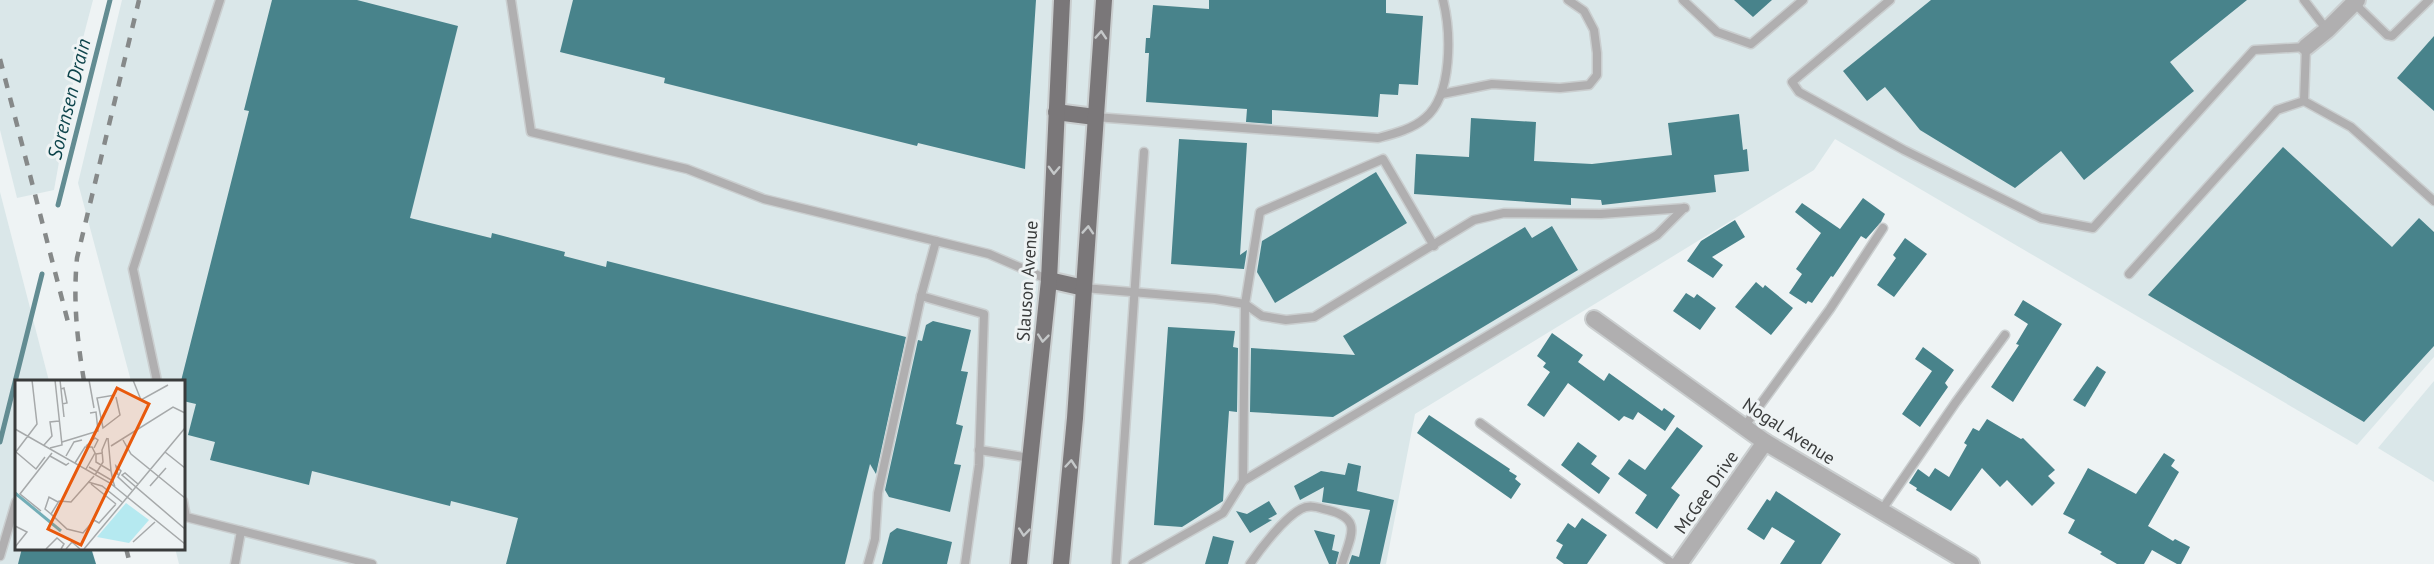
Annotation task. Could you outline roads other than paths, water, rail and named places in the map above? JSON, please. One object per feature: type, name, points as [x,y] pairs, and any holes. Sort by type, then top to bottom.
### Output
[{"type":"main road","name":"Slauson Avenue","points":[[1019,564],[1049,280],[1062,0]]},
{"type":"main road","points":[[1061,564],[1084,288],[1104,0]]},
{"type":"main road","points":[[1056,112],[1095,117]]},
{"type":"main road","points":[[1049,280],[1084,288]]},
{"type":"street","points":[[2306,47],[2355,2]]},
{"type":"street","name":"Nogal Avenue","points":[[1594,319],[1764,442],[1971,564]]},
{"type":"street","name":"McGee Drive","points":[[1679,564],[1764,442]]},
{"type":"lane","points":[[157,380],[133,268],[220,0]]},
{"type":"lane","points":[[511,0],[531,132],[687,169],[764,199],[989,254],[1049,280]]},
{"type":"lane","points":[[1095,117],[1378,138],[1397,133],[1426,118],[1442,94],[1449,62],[1447,16],[1443,0]]},
{"type":"lane","points":[[1442,94],[1492,84],[1560,88],[1589,85],[1597,75],[1598,53],[1594,30],[1584,11],[1568,0]]},
{"type":"lane","points":[[1683,0],[1717,32],[1751,44],[1803,0]]},
{"type":"lane","points":[[1890,0],[1792,82],[1799,92],[1904,150],[2041,218],[2093,228],[2254,50],[2306,47],[2304,101]]},
{"type":"lane","points":[[2304,0],[2327,30]]},
{"type":"lane","points":[[2355,2],[2387,35],[2392,36],[2429,0]]},
{"type":"lane","points":[[2129,274],[2277,111],[2304,101],[2351,127],[2434,201]]},
{"type":"lane","points":[[1116,564],[1144,152]]},
{"type":"lane","points":[[1243,481],[1245,304],[1260,212],[1383,159],[1434,246]]},
{"type":"lane","points":[[1084,288],[1215,299],[1245,304],[1262,316],[1286,320],[1314,317],[1474,220],[1504,213],[1601,214],[1684,208],[1657,235],[1243,481],[1222,513],[1133,564]]},
{"type":"lane","points":[[1744,427],[1835,301],[1882,228]]},
{"type":"lane","points":[[868,564],[875,539],[878,493],[921,296],[936,241]]},
{"type":"lane","points":[[921,296],[984,314],[979,450],[965,564]]},
{"type":"lane","points":[[1881,511],[2005,335]]},
{"type":"lane","points":[[1480,423],[1673,564]]},
{"type":"lane","points":[[979,450],[1031,458]]},
{"type":"lane","points":[[0,556],[15,505]]},
{"type":"lane","points":[[184,506],[186,517],[372,564]]},
{"type":"lane","points":[[1250,564],[1268,539],[1295,512],[1310,506],[1347,516],[1352,522],[1352,531],[1342,564]]},
{"type":"lane","points":[[235,564],[241,531]]},
{"type":"waterway","name":"Sorensen Drain","points":[[58,205],[110,0]]},
{"type":"waterway","name":"Sorensen Drain","points":[[16,380],[42,274]]},
{"type":"waterway","name":"Sorensen Drain","points":[[0,442],[15,382]]},
{"type":"railway","points":[[84,380],[76,320],[77,258],[139,0]]},
{"type":"railway","points":[[0,59],[69,326]]},
{"type":"railway","points":[[126,549],[130,564]]}]
